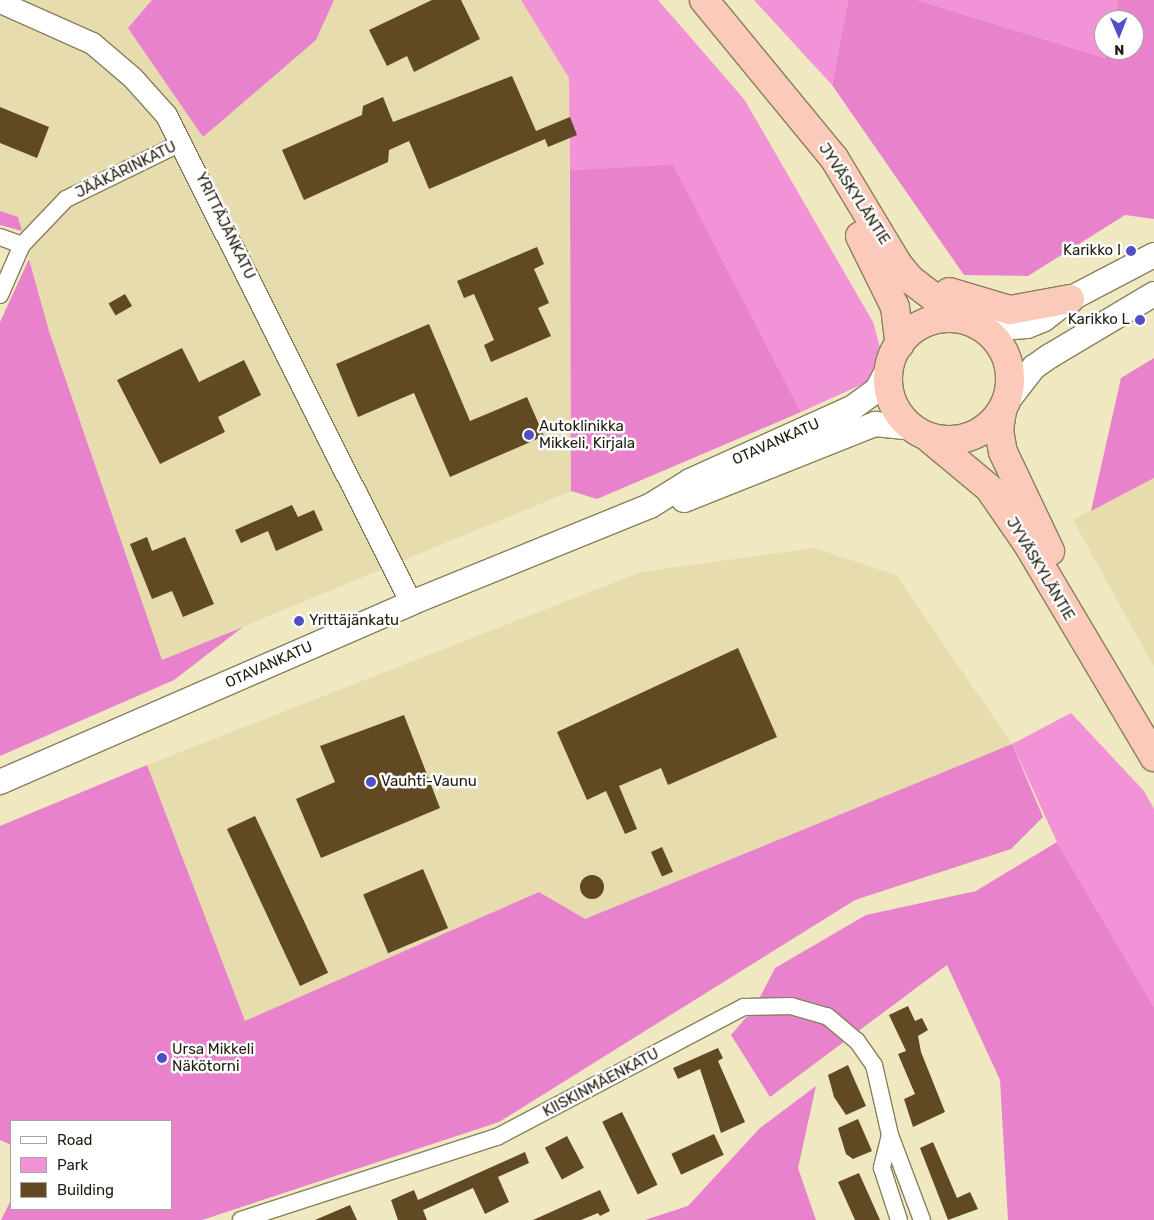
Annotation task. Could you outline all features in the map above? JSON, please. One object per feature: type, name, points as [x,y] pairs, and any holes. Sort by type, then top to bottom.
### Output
[{"type":"highway","name":"JYVÄSKYLÄNTIE","points":[[704,0],[834,158],[911,280],[957,315]]},
{"type":"highway","name":"JYVÄSKYLÄNTIE","points":[[759,65],[877,267],[895,307],[895,355]]},
{"type":"highway","points":[[886,242],[942,289],[965,300],[1031,310],[1070,299]]},
{"type":"highway","points":[[957,315],[987,329],[1007,366],[1006,405],[989,429],[974,437],[952,442],[921,433],[892,401],[895,355],[922,322],[957,315]]},
{"type":"highway","name":"JYVÄSKYLÄNTIE","points":[[1006,405],[1000,441],[1016,482],[1131,717]]},
{"type":"highway","name":"JYVÄSKYLÄNTIE","points":[[921,433],[989,488],[1131,717],[1154,758]]},
{"type":"main road","points":[[987,329],[1027,326],[1057,312],[1070,299],[1154,255]]},
{"type":"main road","points":[[1006,405],[1034,367],[1154,294]]},
{"type":"main road","name":"OTAVANKATU","points":[[0,782],[411,603],[650,506],[690,481],[852,408],[877,390],[895,355]]},
{"type":"main road","name":"OTAVANKATU","points":[[650,506],[684,500],[875,424],[921,433]]},
{"type":"street","name":"YRITTÄJÄNKATU","points":[[0,2],[92,43],[132,77],[183,142],[411,603]]},
{"type":"street","name":"JÄÄKÄRINKATU","points":[[0,295],[22,245],[66,199],[183,142]]},
{"type":"street","points":[[0,237],[22,245]]},
{"type":"street","name":"KIISKINMÄENKATU","points":[[241,1220],[497,1137],[744,1007],[791,1006],[818,1014],[858,1041],[874,1065],[890,1135],[922,1220]]},
{"type":"street","name":"KIISKINMÄENKATU","points":[[890,1135],[882,1168],[899,1220]]},
{"type":"shaded area","points":[[0,0],[152,0],[128,28],[316,40],[334,0],[521,0],[569,78],[571,491],[162,660],[49,331],[18,217],[0,211]]},
{"type":"shaded area","points":[[152,0],[334,0],[316,40],[203,137],[128,28]]},
{"type":"shaded area","points":[[848,0],[917,0],[1094,55],[1094,60],[1144,60],[1144,10],[1116,10],[1118,0],[1154,0],[1154,219],[1125,215],[1028,276],[964,275],[832,85]]},
{"type":"shaded area","points":[[673,165],[801,412],[597,499],[571,491],[570,170]]},
{"type":"shaded area","points":[[0,211],[18,217],[22,231],[0,225]]},
{"type":"shaded area","points":[[29,259],[49,331],[162,660],[243,627],[174,680],[0,756],[0,322]]},
{"type":"shaded area","points":[[1154,358],[1154,478],[1091,511],[1121,378]]},
{"type":"shaded area","points":[[1154,478],[1154,667],[1073,520]]},
{"type":"shaded area","points":[[814,548],[896,575],[1012,744],[584,920],[538,892],[245,1022],[147,765],[641,572]]},
{"type":"shaded area","points":[[1012,744],[1043,817],[1011,849],[855,900],[499,1122],[202,1220],[1,1220],[10,1202],[10,1210],[172,1210],[172,1120],[10,1120],[10,1145],[0,1140],[0,826],[147,765],[245,1021],[539,892],[585,919]]},
{"type":"shaded area","points":[[1057,842],[1154,1007],[1154,1220],[1008,1220],[1000,1080],[947,965],[770,1097],[731,1035],[755,1007],[775,968],[866,915],[976,891]]},
{"type":"shaded area","points":[[816,1086],[798,1168],[816,1220],[645,1220],[688,1206],[760,1128]]},
{"type":"green space","points":[[521,0],[658,0],[744,99],[873,322],[887,373],[801,412],[673,166],[570,170],[569,78]]},
{"type":"green space","points":[[754,0],[848,0],[832,85]]},
{"type":"green space","points":[[917,0],[1118,0],[1116,10],[1094,10],[1094,55]]},
{"type":"green space","points":[[1071,713],[1144,791],[1154,809],[1154,1007],[1057,842],[1012,744]]},
{"type":"building","points":[[432,0],[461,0],[480,39],[414,72],[407,56],[387,66],[369,30]]},
{"type":"building","points":[[512,76],[536,131],[570,117],[577,135],[548,147],[545,139],[429,189],[409,141],[389,150],[388,162],[304,200],[282,150],[362,115],[363,106],[383,97],[393,122]]},
{"type":"building","points":[[0,107],[49,127],[37,158],[0,143]]},
{"type":"building","points":[[537,247],[544,264],[534,269],[549,303],[538,308],[551,336],[491,362],[484,345],[494,340],[474,294],[464,298],[457,281]]},
{"type":"building","points":[[125,294],[132,306],[116,316],[109,304]]},
{"type":"building","points":[[429,324],[470,421],[527,397],[544,436],[450,477],[414,393],[358,417],[336,364]]},
{"type":"building","points":[[182,348],[199,382],[244,360],[261,395],[218,417],[225,432],[160,464],[117,380]]},
{"type":"building","points":[[292,505],[298,517],[314,510],[323,530],[276,551],[268,531],[241,543],[235,530]]},
{"type":"building","points":[[147,537],[152,551],[185,537],[214,604],[183,617],[172,591],[152,599],[130,544]]},
{"type":"building","points":[[738,648],[777,737],[668,785],[661,768],[619,786],[637,829],[625,834],[606,791],[587,800],[557,732]]},
{"type":"building","points":[[404,715],[440,808],[321,858],[296,799],[335,782],[320,746]]},
{"type":"building","points":[[255,816],[328,973],[300,986],[227,829]]},
{"type":"building","points":[[662,847],[673,872],[662,877],[651,852]]},
{"type":"building","points":[[423,869],[448,928],[388,953],[363,894]]},
{"type":"building","points":[[592,875],[600,879],[604,887],[600,895],[592,899],[584,895],[580,887],[584,879]]},
{"type":"building","points":[[908,1006],[915,1021],[922,1018],[928,1030],[918,1036],[921,1052],[945,1112],[913,1127],[904,1099],[915,1094],[898,1054],[906,1051],[889,1015]]},
{"type":"building","points":[[718,1048],[723,1058],[718,1061],[745,1122],[721,1133],[700,1069],[678,1079],[673,1068]]},
{"type":"building","points":[[848,1065],[866,1106],[846,1115],[834,1097],[828,1075]]},
{"type":"building","points":[[622,1112],[658,1185],[638,1194],[602,1122]]},
{"type":"building","points":[[858,1119],[872,1151],[853,1159],[846,1154],[838,1128]]},
{"type":"building","points":[[714,1134],[724,1155],[681,1175],[671,1154]]},
{"type":"building","points":[[567,1136],[584,1168],[562,1180],[545,1148]]},
{"type":"building","points":[[933,1142],[957,1198],[970,1192],[978,1209],[948,1220],[920,1148]]},
{"type":"building","points":[[525,1152],[529,1163],[498,1177],[509,1202],[485,1214],[473,1188],[423,1210],[427,1220],[398,1220],[391,1200],[414,1190],[418,1200]]},
{"type":"building","points":[[859,1173],[880,1220],[855,1220],[838,1182]]},
{"type":"building","points":[[600,1190],[610,1211],[600,1216],[598,1213],[581,1220],[533,1220]]},
{"type":"building","points":[[350,1205],[357,1220],[315,1220]]},
{"type":"place","name":"Karikko I","points":[[1131,251]]},
{"type":"place","name":"Karikko L","points":[[1140,320]]},
{"type":"place","name":"Autoklinikka Mikkeli, Kirjala","points":[[529,435]]},
{"type":"place","name":"Yrittäjänkatu","points":[[299,621]]},
{"type":"place","name":"Vauhti-Vaunu","points":[[371,782]]},
{"type":"place","name":"Ursa Mikkeli Näkötorni","points":[[162,1058]]}]
